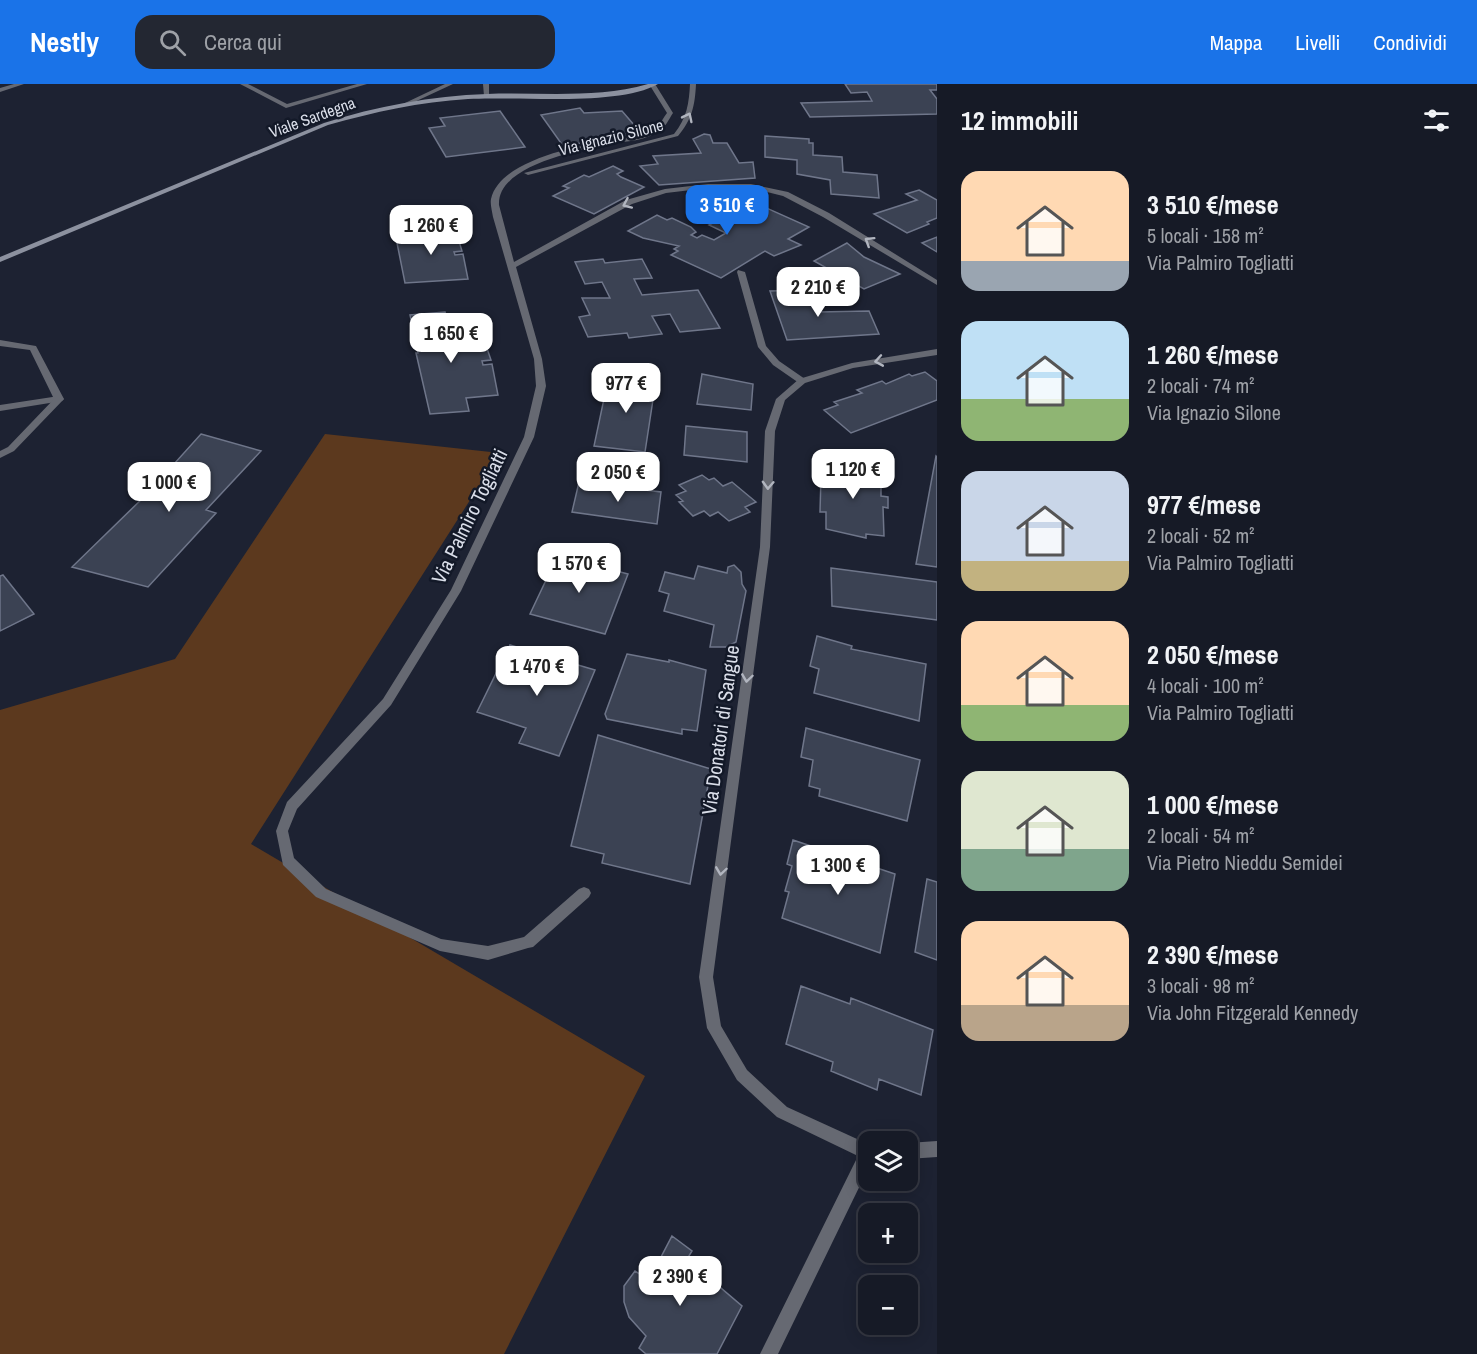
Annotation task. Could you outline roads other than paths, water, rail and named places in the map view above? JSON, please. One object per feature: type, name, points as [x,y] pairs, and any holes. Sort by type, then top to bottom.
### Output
[{"type":"street","points":[[0,90],[21,84]]},
{"type":"street","points":[[243,84],[286,106],[364,84]]},
{"type":"street","points":[[408,103],[450,84]]},
{"type":"street","points":[[486,84],[487,96]]},
{"type":"street","name":"Via Ignazio Silone","points":[[500,186],[528,173],[676,135],[687,123],[693,107],[693,84]]},
{"type":"street","name":"Viale Sardegna","points":[[0,260],[326,124],[370,110],[408,103],[487,96],[613,92],[653,85]]},
{"type":"street","name":"Via Ignazio Silone","points":[[500,186],[521,168],[554,155],[647,135],[659,129],[670,113],[653,85]]},
{"type":"street","points":[[500,186],[495,198],[497,217],[512,266],[629,202],[665,191],[708,186],[752,186],[785,194],[826,215],[937,283]]},
{"type":"street","name":"Via Palmiro Togliatti","points":[[512,266],[538,359],[541,386],[529,436],[456,591],[387,702],[292,806],[282,831],[288,861],[321,892],[440,945],[488,953],[528,942],[584,893]]},
{"type":"street","points":[[741,272],[762,346],[776,363],[802,381]]},
{"type":"street","points":[[0,343],[33,348],[59,399]]},
{"type":"street","name":"Via Donatori di Sangue","points":[[858,1148],[782,1112],[742,1075],[714,1028],[706,977],[765,548],[770,431],[782,399],[802,381],[852,366],[937,352]]},
{"type":"street","points":[[0,408],[59,399]]},
{"type":"street","points":[[0,454],[11,449],[59,399]]},
{"type":"street","points":[[918,1150],[937,1149]]},
{"type":"street","points":[[769,1354],[858,1173]]}]
